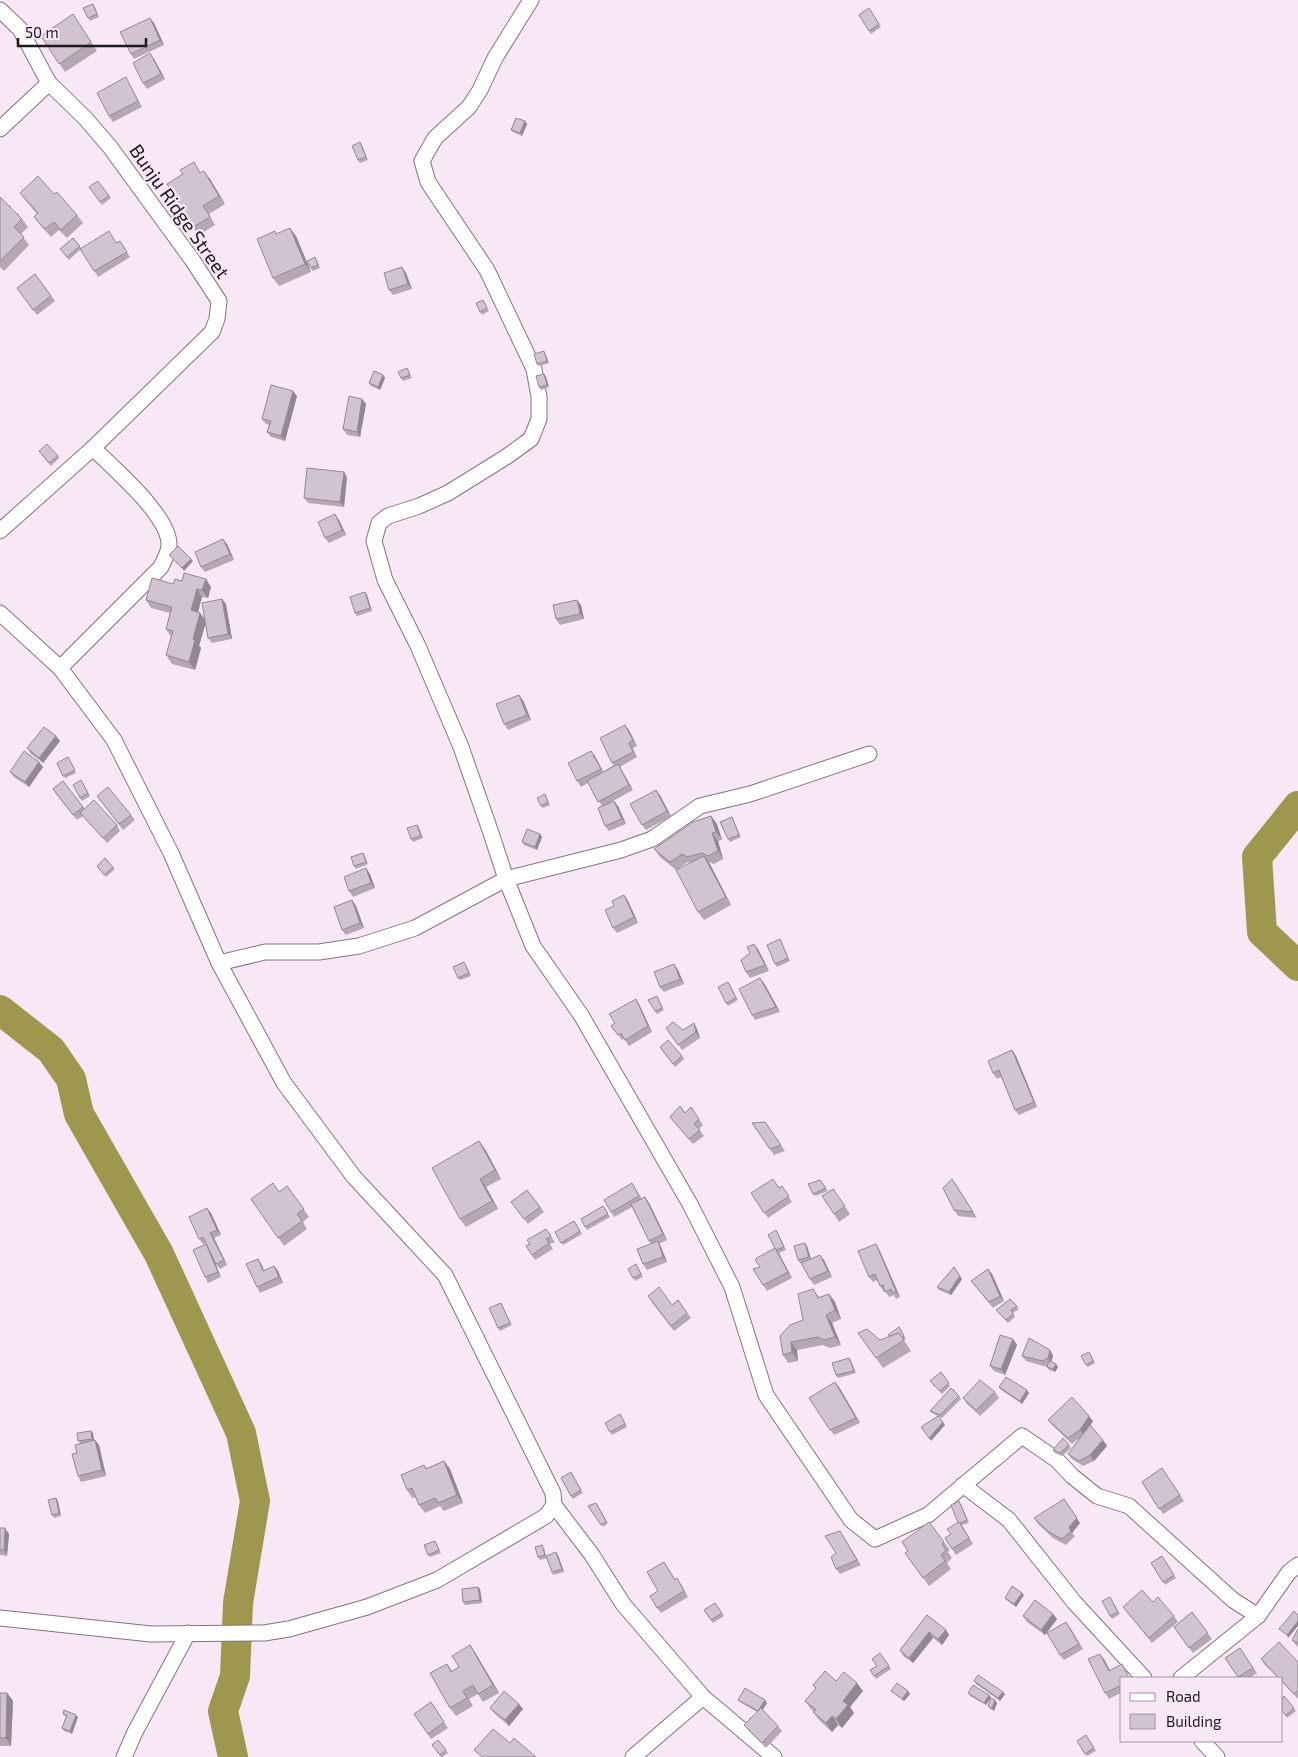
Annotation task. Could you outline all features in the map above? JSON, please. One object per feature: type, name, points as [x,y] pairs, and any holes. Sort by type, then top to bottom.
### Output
[{"type":"street","points":[[531,0],[504,41],[480,90],[469,107],[435,138],[422,161],[428,182],[487,270],[534,369],[539,397],[539,419],[531,439],[506,457],[448,493],[419,506],[388,516],[379,523],[374,541],[385,580],[418,646],[461,747],[492,833],[506,879],[533,946],[581,1015],[685,1195],[707,1237],[732,1288],[766,1394],[851,1520],[875,1539],[928,1515],[1022,1436],[1057,1460],[1072,1476],[1098,1496],[1129,1506],[1233,1600],[1258,1616]]},
{"type":"street","name":"Bunju Ridge Street","points":[[0,10],[20,29],[49,83],[85,118],[110,147],[193,261],[219,301],[217,319],[212,332],[93,448],[0,531]]},
{"type":"street","points":[[0,129],[49,83]]},
{"type":"street","points":[[60,668],[161,567],[170,545],[165,529],[149,503],[93,448]]},
{"type":"street","points":[[0,613],[60,668],[114,740],[171,853],[219,963],[284,1083],[354,1177],[445,1274],[553,1493],[554,1505],[592,1555],[623,1604],[703,1697],[774,1757]]},
{"type":"street","points":[[219,963],[265,952],[319,952],[359,946],[415,928],[506,879],[621,850],[652,839],[700,806],[750,794],[869,754]]},
{"type":"street","points":[[963,1485],[1009,1520],[1074,1602],[1143,1677]]},
{"type":"street","points":[[0,1618],[151,1634],[264,1633],[289,1629],[367,1607],[437,1580],[546,1516],[554,1505]]},
{"type":"street","points":[[1182,1677],[1258,1616],[1289,1572],[1298,1565]]},
{"type":"street","points":[[124,1757],[135,1732],[192,1633]]},
{"type":"street","points":[[633,1757],[703,1697]]},
{"type":"street","points":[[1203,1742],[1216,1757]]},
{"type":"building","points":[[93,4],[97,14],[88,18],[83,8]]},
{"type":"building","points":[[869,8],[879,24],[869,31],[859,15]]},
{"type":"building","points":[[73,14],[91,42],[59,64],[41,36]]},
{"type":"building","points":[[150,18],[160,40],[131,54],[120,32]]},
{"type":"building","points":[[150,53],[161,74],[143,83],[133,63]]},
{"type":"building","points":[[126,77],[138,101],[109,116],[97,93]]},
{"type":"building","points":[[516,118],[525,121],[520,133],[511,130]]},
{"type":"building","points":[[360,142],[366,157],[358,160],[352,146]]},
{"type":"building","points":[[194,162],[200,173],[204,171],[219,196],[203,206],[210,217],[193,227],[167,184],[183,174],[180,170]]},
{"type":"building","points":[[38,176],[54,194],[57,192],[77,215],[61,230],[54,222],[45,229],[34,217],[38,213],[20,193]]},
{"type":"building","points":[[98,181],[109,196],[100,202],[89,187]]},
{"type":"building","points":[[0,197],[22,219],[14,227],[24,237],[0,261]]},
{"type":"building","points":[[290,228],[305,264],[273,278],[257,239],[275,231],[276,234]]},
{"type":"building","points":[[109,231],[116,243],[120,241],[127,252],[94,271],[80,249]]},
{"type":"building","points":[[73,238],[80,246],[67,257],[60,249]]},
{"type":"building","points":[[315,257],[318,265],[311,268],[307,261]]},
{"type":"building","points":[[402,267],[408,284],[389,290],[384,273]]},
{"type":"building","points":[[35,274],[51,296],[33,310],[17,288]]},
{"type":"building","points":[[483,300],[487,308],[480,312],[476,303]]},
{"type":"building","points":[[544,351],[547,361],[537,364],[534,354]]},
{"type":"building","points":[[407,368],[410,375],[401,378],[398,372]]},
{"type":"building","points":[[374,371],[383,375],[378,387],[369,383]]},
{"type":"building","points":[[544,374],[547,385],[539,387],[536,376]]},
{"type":"building","points":[[271,385],[293,391],[281,436],[267,432],[271,421],[262,419]]},
{"type":"building","points":[[349,396],[362,399],[357,432],[343,429]]},
{"type":"building","points":[[47,444],[58,456],[49,463],[39,451]]},
{"type":"building","points":[[307,468],[344,472],[340,502],[304,498]]},
{"type":"building","points":[[335,514],[342,530],[325,538],[318,522]]},
{"type":"building","points":[[223,539],[230,554],[201,567],[195,552]]},
{"type":"building","points":[[178,546],[191,559],[182,568],[169,555]]},
{"type":"building","points":[[184,573],[206,579],[202,590],[197,589],[191,610],[200,613],[189,662],[166,655],[173,631],[166,629],[172,607],[146,600],[152,578],[173,584],[175,579],[182,581]]},
{"type":"building","points":[[365,592],[370,608],[355,613],[350,597]]},
{"type":"building","points":[[222,599],[228,634],[208,638],[202,603]]},
{"type":"building","points":[[577,600],[580,614],[556,619],[553,605]]},
{"type":"building","points":[[519,695],[527,715],[504,724],[496,704]]},
{"type":"building","points":[[625,725],[633,740],[629,743],[633,752],[612,763],[600,738]]},
{"type":"building","points":[[44,727],[56,736],[39,758],[27,748]]},
{"type":"building","points":[[24,751],[39,762],[25,782],[10,772]]},
{"type":"building","points":[[591,751],[601,769],[577,781],[568,763]]},
{"type":"building","points":[[68,757],[75,770],[63,776],[57,763]]},
{"type":"building","points":[[618,764],[629,785],[598,802],[587,781]]},
{"type":"building","points":[[81,780],[88,793],[80,798],[73,785]]},
{"type":"building","points":[[63,781],[83,807],[73,815],[53,789]]},
{"type":"building","points":[[108,787],[131,815],[119,824],[97,796]]},
{"type":"building","points":[[656,790],[667,811],[642,825],[630,804]]},
{"type":"building","points":[[545,794],[548,802],[541,806],[537,798]]},
{"type":"building","points":[[94,800],[117,825],[103,838],[80,813]]},
{"type":"building","points":[[614,801],[622,819],[605,826],[598,808]]},
{"type":"building","points":[[711,816],[716,832],[712,833],[718,851],[708,856],[702,853],[687,857],[682,854],[670,862],[654,849],[693,822]]},
{"type":"building","points":[[732,817],[739,835],[728,839],[720,822]]},
{"type":"building","points":[[417,825],[421,836],[411,839],[407,828]]},
{"type":"building","points":[[527,829],[540,834],[535,847],[522,842]]},
{"type":"building","points":[[363,853],[366,862],[354,866],[351,857]]},
{"type":"building","points":[[704,856],[726,897],[698,912],[676,870]]},
{"type":"building","points":[[105,858],[113,867],[104,875],[97,866]]},
{"type":"building","points":[[366,868],[371,883],[349,891],[344,877]]},
{"type":"building","points":[[624,895],[634,917],[613,928],[605,910],[614,906],[612,901]]},
{"type":"building","points":[[352,900],[360,923],[342,930],[334,907]]},
{"type":"building","points":[[780,939],[788,958],[775,964],[767,945]]},
{"type":"building","points":[[754,944],[765,965],[746,972],[741,960],[750,953],[747,947]]},
{"type":"building","points":[[464,962],[469,973],[458,978],[453,967]]},
{"type":"building","points":[[674,964],[680,979],[660,987],[654,972]]},
{"type":"building","points":[[760,978],[776,1007],[752,1015],[739,989]]},
{"type":"building","points":[[728,982],[736,998],[726,1003],[718,987]]},
{"type":"building","points":[[657,996],[662,1008],[655,1011],[648,1000]]},
{"type":"building","points":[[636,999],[648,1026],[625,1040],[621,1033],[618,1035],[611,1026],[615,1023],[609,1014]]},
{"type":"building","points":[[673,1022],[683,1030],[694,1023],[696,1032],[678,1045],[666,1028]]},
{"type":"building","points":[[668,1040],[682,1056],[673,1064],[660,1047]]},
{"type":"building","points":[[1012,1050],[1034,1102],[1015,1110],[999,1070],[993,1073],[988,1061]]},
{"type":"building","points":[[680,1106],[685,1113],[691,1107],[699,1119],[694,1124],[700,1130],[689,1139],[670,1117]]},
{"type":"building","points":[[765,1122],[781,1145],[770,1149],[752,1123]]},
{"type":"building","points":[[479,1141],[495,1170],[480,1179],[492,1201],[460,1219],[432,1168]]},
{"type":"building","points":[[773,1179],[779,1188],[782,1186],[789,1196],[764,1213],[751,1193]]},
{"type":"building","points":[[952,1179],[973,1212],[954,1210],[943,1188]]},
{"type":"building","points":[[820,1180],[826,1188],[813,1194],[808,1184]]},
{"type":"building","points":[[273,1183],[279,1192],[287,1186],[304,1209],[297,1214],[302,1221],[278,1238],[251,1199]]},
{"type":"building","points":[[632,1183],[639,1196],[611,1212],[604,1200]]},
{"type":"building","points":[[833,1189],[845,1206],[834,1214],[822,1196]]},
{"type":"building","points":[[527,1190],[540,1207],[524,1219],[511,1202]]},
{"type":"building","points":[[645,1197],[663,1234],[649,1241],[631,1204]]},
{"type":"building","points":[[603,1206],[608,1214],[585,1227],[581,1219]]},
{"type":"building","points":[[207,1208],[217,1230],[210,1233],[224,1260],[216,1264],[203,1237],[199,1239],[189,1217]]},
{"type":"building","points":[[574,1221],[580,1231],[561,1243],[555,1232]]},
{"type":"building","points":[[546,1229],[551,1236],[546,1239],[549,1243],[532,1255],[526,1246],[530,1244],[527,1240]]},
{"type":"building","points":[[776,1230],[784,1247],[776,1250],[768,1235]]},
{"type":"building","points":[[658,1241],[663,1257],[643,1264],[637,1249]]},
{"type":"building","points":[[805,1243],[809,1257],[798,1260],[794,1246]]},
{"type":"building","points":[[206,1244],[218,1272],[205,1277],[193,1250]]},
{"type":"building","points":[[876,1244],[896,1291],[893,1293],[891,1289],[885,1292],[883,1285],[880,1286],[875,1274],[869,1277],[858,1251]]},
{"type":"building","points":[[775,1248],[788,1272],[763,1285],[753,1269],[760,1267],[755,1260]]},
{"type":"building","points":[[820,1255],[828,1271],[810,1279],[801,1263]]},
{"type":"building","points":[[258,1259],[263,1271],[274,1266],[279,1277],[257,1287],[246,1264]]},
{"type":"building","points":[[636,1264],[641,1274],[633,1278],[628,1269]]},
{"type":"building","points":[[954,1267],[960,1276],[949,1292],[937,1287]]},
{"type":"building","points":[[988,1269],[1000,1296],[989,1302],[971,1281]]},
{"type":"building","points":[[659,1287],[672,1305],[678,1300],[687,1313],[671,1326],[648,1296]]},
{"type":"building","points":[[813,1289],[818,1298],[829,1294],[835,1310],[826,1315],[835,1337],[824,1340],[818,1337],[791,1342],[792,1352],[783,1355],[780,1336],[790,1325],[803,1320],[798,1294]]},
{"type":"building","points":[[1010,1299],[1017,1306],[1011,1310],[1013,1314],[1006,1320],[996,1310]]},
{"type":"building","points":[[501,1303],[510,1323],[498,1328],[489,1308]]},
{"type":"building","points":[[899,1327],[904,1336],[902,1337],[899,1333],[888,1335]]},
{"type":"building","points":[[867,1329],[880,1340],[899,1333],[904,1340],[876,1358],[858,1333]]},
{"type":"building","points":[[1000,1335],[1013,1339],[1001,1369],[990,1366]]},
{"type":"building","points":[[1029,1338],[1050,1350],[1048,1358],[1043,1361],[1022,1356]]},
{"type":"building","points":[[1089,1352],[1093,1361],[1086,1365],[1081,1356]]},
{"type":"building","points":[[849,1358],[854,1371],[836,1375],[832,1363]]},
{"type":"building","points":[[1049,1361],[1056,1364],[1053,1369],[1047,1367]]},
{"type":"building","points":[[941,1372],[949,1383],[940,1391],[930,1381]]},
{"type":"building","points":[[1006,1377],[1027,1390],[1020,1401],[999,1387]]},
{"type":"building","points":[[980,1380],[995,1392],[976,1410],[963,1398]]},
{"type":"building","points":[[835,1382],[856,1418],[830,1430],[809,1398]]},
{"type":"building","points":[[951,1388],[959,1396],[940,1415],[930,1411]]},
{"type":"building","points":[[1072,1397],[1089,1416],[1080,1430],[1068,1438],[1048,1420]]},
{"type":"building","points":[[620,1414],[625,1424],[610,1432],[605,1423]]},
{"type":"building","points":[[938,1416],[943,1422],[929,1438],[921,1427]]},
{"type":"building","points":[[1090,1425],[1103,1440],[1090,1455],[1079,1461],[1068,1454]]},
{"type":"building","points":[[91,1431],[92,1439],[78,1441],[77,1433]]},
{"type":"building","points":[[1063,1438],[1069,1445],[1060,1453],[1053,1450]]},
{"type":"building","points":[[95,1440],[102,1470],[78,1476],[72,1454],[77,1453],[75,1445]]},
{"type":"building","points":[[444,1461],[457,1495],[438,1503],[435,1498],[419,1505],[412,1488],[407,1490],[401,1475],[424,1465],[426,1469]]},
{"type":"building","points":[[1162,1468],[1180,1495],[1159,1509],[1142,1482]]},
{"type":"building","points":[[571,1472],[581,1490],[571,1496],[561,1478]]},
{"type":"building","points":[[56,1498],[59,1513],[52,1515],[48,1500]]},
{"type":"building","points":[[1064,1499],[1077,1518],[1069,1527],[1071,1531],[1062,1539],[1049,1532],[1034,1518]]},
{"type":"building","points":[[959,1501],[967,1520],[958,1523],[951,1505]]},
{"type":"building","points":[[596,1503],[606,1521],[601,1525],[588,1506]]},
{"type":"building","points":[[929,1522],[944,1542],[942,1544],[946,1550],[941,1555],[945,1561],[923,1578],[905,1553],[908,1551],[902,1542]]},
{"type":"building","points":[[959,1522],[969,1538],[952,1549],[945,1538],[951,1534],[947,1529]]},
{"type":"building","points":[[0,1528],[5,1528],[4,1550],[0,1550]]},
{"type":"building","points":[[840,1531],[857,1560],[836,1569],[831,1557],[836,1553],[825,1536]]},
{"type":"building","points":[[435,1541],[439,1550],[428,1555],[424,1545]]},
{"type":"building","points":[[542,1545],[545,1555],[538,1557],[535,1547]]},
{"type":"building","points":[[556,1552],[562,1569],[552,1572],[546,1556]]},
{"type":"building","points":[[1162,1556],[1174,1575],[1163,1582],[1151,1563]]},
{"type":"building","points":[[664,1562],[675,1580],[677,1578],[684,1591],[657,1608],[650,1596],[658,1591],[647,1572]]},
{"type":"building","points":[[1012,1586],[1022,1593],[1014,1604],[1005,1598]]},
{"type":"building","points":[[478,1587],[480,1600],[463,1602],[462,1589]]},
{"type":"building","points":[[1142,1590],[1153,1602],[1158,1597],[1174,1616],[1149,1638],[1123,1607]]},
{"type":"building","points":[[1110,1597],[1118,1612],[1110,1616],[1102,1601]]},
{"type":"building","points":[[1035,1600],[1053,1614],[1041,1630],[1023,1616]]},
{"type":"building","points":[[715,1603],[722,1613],[711,1620],[704,1610]]},
{"type":"building","points":[[1294,1611],[1298,1615],[1298,1621],[1287,1635],[1279,1629]]},
{"type":"building","points":[[1192,1612],[1208,1633],[1189,1648],[1174,1627]]},
{"type":"building","points":[[927,1615],[946,1630],[938,1639],[929,1632],[909,1658],[900,1650]]},
{"type":"building","points":[[1066,1622],[1079,1644],[1060,1655],[1047,1633]]},
{"type":"building","points":[[1298,1629],[1298,1643],[1292,1640]]},
{"type":"building","points":[[1279,1642],[1298,1662],[1298,1690],[1294,1694],[1283,1682],[1283,1677],[1278,1677],[1261,1659]]},
{"type":"building","points":[[470,1645],[493,1685],[478,1694],[473,1685],[463,1691],[467,1698],[450,1708],[430,1673],[447,1664],[451,1672],[459,1667],[452,1656]]},
{"type":"building","points":[[1240,1648],[1253,1668],[1238,1677],[1225,1658]]},
{"type":"building","points":[[880,1653],[889,1666],[874,1676],[870,1670],[877,1666],[872,1659]]},
{"type":"building","points":[[1100,1654],[1109,1671],[1122,1664],[1128,1677],[1120,1677],[1120,1686],[1105,1693],[1088,1659]]},
{"type":"building","points":[[825,1671],[836,1681],[844,1672],[857,1683],[843,1701],[848,1705],[836,1719],[832,1716],[826,1723],[813,1712],[816,1710],[805,1701],[816,1688],[813,1685]]},
{"type":"building","points":[[978,1675],[1003,1692],[998,1698],[974,1681]]},
{"type":"building","points":[[897,1683],[908,1691],[902,1699],[891,1691]]},
{"type":"building","points":[[973,1685],[989,1695],[984,1703],[968,1693]]},
{"type":"building","points":[[745,1688],[765,1700],[758,1711],[738,1700]]},
{"type":"building","points":[[504,1691],[519,1704],[505,1720],[490,1708]]},
{"type":"building","points":[[0,1693],[7,1693],[6,1738],[0,1738]]},
{"type":"building","points":[[1284,1696],[1294,1708],[1286,1715],[1283,1712]]},
{"type":"building","points":[[991,1698],[995,1700],[992,1708],[988,1706]]},
{"type":"building","points":[[431,1702],[444,1722],[428,1734],[414,1714]]},
{"type":"building","points":[[761,1708],[778,1726],[762,1743],[744,1725]]},
{"type":"building","points":[[64,1710],[76,1715],[70,1731],[62,1728],[67,1715],[63,1714]]},
{"type":"building","points":[[493,1729],[510,1743],[514,1738],[536,1757],[482,1757],[474,1750]]},
{"type":"building","points":[[1086,1735],[1094,1748],[1085,1754],[1077,1741]]},
{"type":"building","points":[[438,1740],[446,1750],[440,1755],[432,1745]]},
{"type":"waterway","points":[[1298,806],[1257,857],[1262,932],[1298,966]]},
{"type":"waterway","points":[[0,1010],[51,1050],[71,1079],[79,1114],[159,1254],[241,1433],[255,1501],[238,1603],[235,1676],[223,1711],[233,1757]]}]
